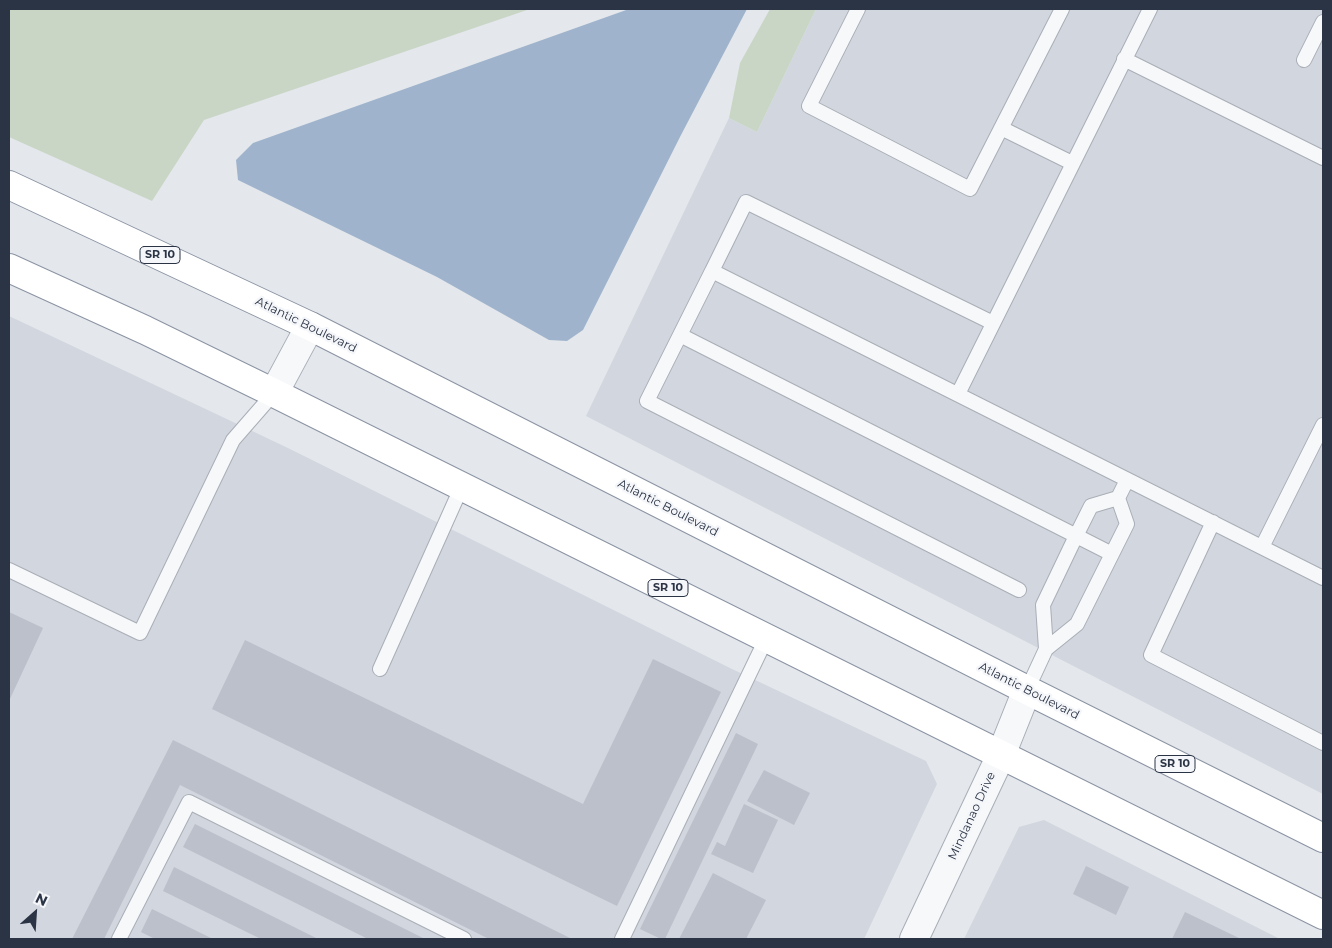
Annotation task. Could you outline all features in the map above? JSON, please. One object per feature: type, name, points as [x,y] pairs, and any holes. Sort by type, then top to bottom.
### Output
[{"type":"highway","name":"Atlantic Boulevard","points":[[9,185],[310,326],[1323,838]]},
{"type":"highway","name":"SR 10","points":[[9,268],[145,330],[274,393],[1323,915]]},
{"type":"street","points":[[274,393],[310,326]]},
{"type":"street","name":"Mindanao Drive","points":[[914,939],[1001,755],[1027,690]]},
{"type":"lane","points":[[858,9],[809,106],[970,189],[1062,9]]},
{"type":"lane","points":[[958,394],[1150,9]]},
{"type":"lane","points":[[1304,60],[1323,22]]},
{"type":"lane","points":[[1124,59],[1323,158]]},
{"type":"lane","points":[[1001,128],[1072,163]]},
{"type":"lane","points":[[993,323],[746,202],[647,401],[1019,590]]},
{"type":"lane","points":[[712,271],[1323,578]]},
{"type":"lane","points":[[680,335],[1112,554]]},
{"type":"lane","points":[[9,570],[140,633],[233,440],[274,393]]},
{"type":"lane","points":[[1262,547],[1323,425]]},
{"type":"lane","points":[[1027,690],[1046,648],[1077,624],[1127,524],[1118,498],[1127,480]]},
{"type":"lane","points":[[380,669],[462,486]]},
{"type":"lane","points":[[1046,648],[1043,605],[1076,536],[1091,506],[1118,498]]},
{"type":"lane","points":[[1213,522],[1151,655],[1323,743]]},
{"type":"lane","points":[[622,939],[767,637]]},
{"type":"lane","points":[[119,939],[188,802],[464,939]]},
{"type":"shaded area","points":[[816,9],[1323,9],[1323,794],[586,416],[729,118],[757,132]]},
{"type":"shaded area","points":[[9,316],[288,448],[732,669],[926,761],[937,784],[864,939],[9,939]]},
{"type":"shaded area","points":[[1044,820],[1280,939],[964,939],[1019,827]]},
{"type":"green space","points":[[9,9],[530,9],[204,120],[152,201],[9,137]]},
{"type":"green space","points":[[770,9],[816,9],[757,132],[729,118],[740,63]]},
{"type":"water","points":[[629,9],[747,9],[583,330],[567,341],[549,340],[437,277],[238,180],[236,160],[253,143]]},
{"type":"building","points":[[9,612],[43,628],[9,701]]},
{"type":"building","points":[[245,640],[583,804],[653,659],[721,692],[617,906],[212,709]]},
{"type":"building","points":[[736,733],[758,744],[665,939],[661,939],[640,929]]},
{"type":"building","points":[[173,740],[572,939],[489,939],[180,785],[104,939],[72,939]]},
{"type":"building","points":[[764,770],[810,793],[794,825],[747,801]]},
{"type":"building","points":[[744,804],[778,820],[753,873],[711,854],[717,842],[725,846]]},
{"type":"building","points":[[195,824],[425,939],[368,939],[183,847]]},
{"type":"building","points":[[1086,866],[1129,887],[1116,915],[1073,894]]},
{"type":"building","points":[[174,867],[318,939],[261,939],[163,891]]},
{"type":"building","points":[[713,873],[766,900],[746,939],[679,939]]},
{"type":"building","points":[[152,909],[213,939],[155,939],[141,932]]},
{"type":"building","points":[[1185,912],[1241,939],[1172,939]]}]
